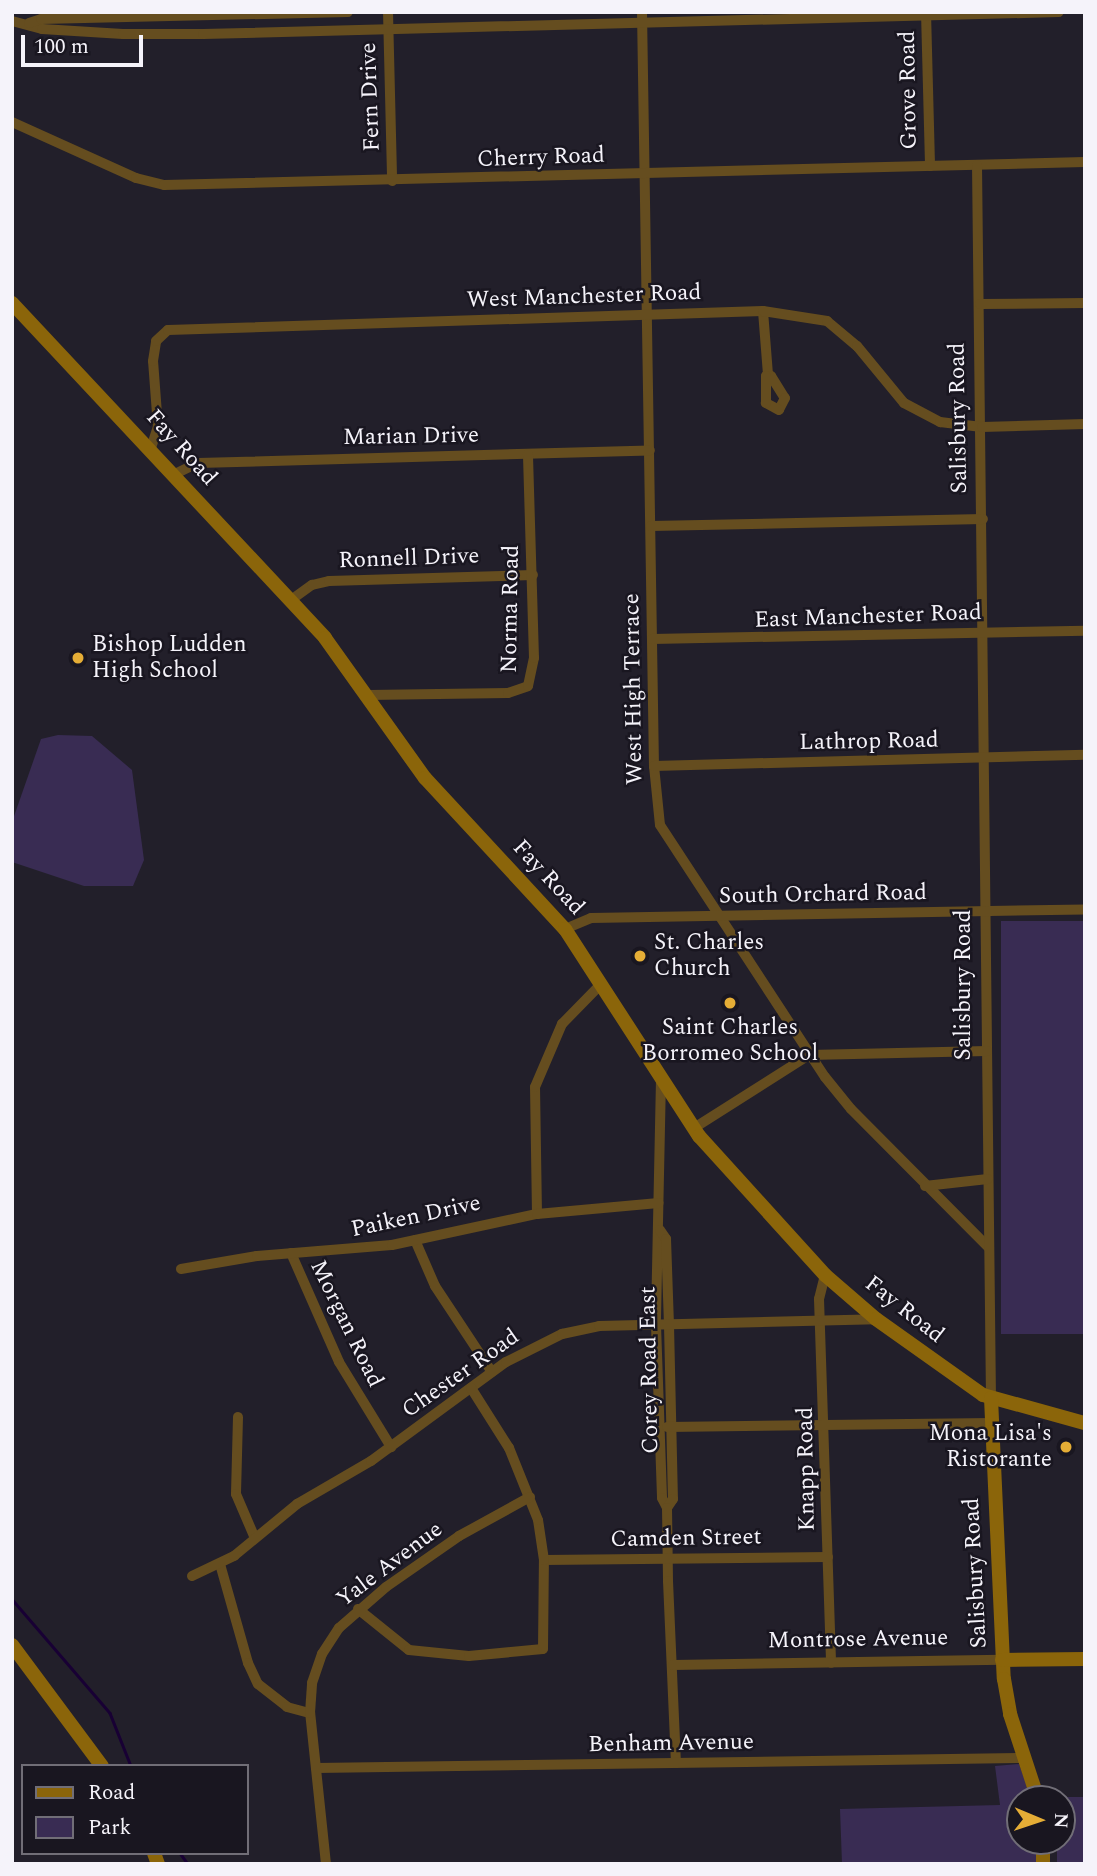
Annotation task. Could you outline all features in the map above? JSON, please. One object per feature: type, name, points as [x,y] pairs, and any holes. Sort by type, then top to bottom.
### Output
[{"type":"street","points":[[29,23],[41,19],[348,12]]},
{"type":"street","name":"Fern Drive","points":[[388,12],[392,181]]},
{"type":"street","points":[[12,21],[29,23],[42,29],[154,34],[388,30],[642,18],[1059,12]]},
{"type":"street","name":"Grove Road","points":[[926,14],[930,166]]},
{"type":"street","points":[[153,16],[154,34]]},
{"type":"street","name":"West High Terrace","points":[[642,18],[654,766],[660,825],[717,917],[809,1055],[851,1109],[989,1248]]},
{"type":"street","name":"Cherry Road","points":[[12,122],[136,178],[164,185],[1085,162]]},
{"type":"street","name":"Salisbury Road","points":[[977,165],[991,1398],[1002,1660],[1010,1714],[1034,1785]]},
{"type":"street","name":"Fay Road","points":[[12,303],[291,600],[368,695],[425,778],[565,929],[694,1128],[736,1181],[825,1275],[876,1319],[953,1377],[991,1398],[1085,1423]]},
{"type":"street","points":[[980,304],[1085,303]]},
{"type":"street","points":[[763,311],[768,376]]},
{"type":"street","name":"West Manchester Road","points":[[151,448],[158,427],[153,361],[156,341],[167,330],[763,311],[827,321],[857,346],[904,403],[940,422],[982,427],[1085,424]]},
{"type":"street","name":"Marian Drive","points":[[175,474],[198,463],[650,450]]},
{"type":"street","name":"Norma Road","points":[[368,695],[523,690],[534,674],[528,454]]},
{"type":"street","points":[[651,526],[983,519]]},
{"type":"street","name":"Ronnell Drive","points":[[291,600],[313,585],[329,581],[533,575]]},
{"type":"street","name":"East Manchester Road","points":[[652,639],[1085,631]]},
{"type":"street","name":"Lathrop Road","points":[[654,766],[1085,755]]},
{"type":"street","name":"South Orchard Road","points":[[565,929],[591,918],[1085,909]]},
{"type":"street","points":[[537,1214],[535,1087],[562,1024],[602,983]]},
{"type":"street","points":[[694,1128],[809,1055],[987,1051]]},
{"type":"street","name":"Corey Road East","points":[[662,1079],[656,1325],[662,1498],[667,1508],[676,1763]]},
{"type":"street","points":[[925,1186],[988,1179]]},
{"type":"street","name":"Paiken Drive","points":[[181,1269],[291,1254],[355,1251],[537,1214],[659,1203]]},
{"type":"street","name":"Corey Road East","points":[[660,1230],[666,1239],[669,1325],[673,1499],[667,1508]]},
{"type":"street","points":[[415,1240],[435,1286],[492,1373]]},
{"type":"street","name":"Morgan Road","points":[[291,1254],[339,1362],[391,1447]]},
{"type":"street","name":"Knapp Road","points":[[825,1275],[819,1299],[831,1663]]},
{"type":"street","name":"Chester Road","points":[[192,1576],[220,1564],[298,1504],[391,1447],[537,1343],[599,1326],[820,1324],[876,1319]]},
{"type":"street","points":[[358,1609],[409,1650],[469,1656],[535,1653],[545,1645],[544,1560],[530,1497],[509,1448],[471,1388]]},
{"type":"street","points":[[238,1417],[236,1494],[254,1536]]},
{"type":"street","points":[[659,1427],[992,1423]]},
{"type":"street","name":"Yale Avenue","points":[[326,1864],[310,1713],[312,1683],[322,1654],[358,1609],[459,1536],[530,1497]]},
{"type":"street","name":"Camden Street","points":[[544,1560],[828,1557]]},
{"type":"street","points":[[220,1564],[248,1663],[258,1684],[287,1707],[310,1713]]},
{"type":"street","points":[[12,1645],[101,1764]]},
{"type":"street","name":"Montrose Avenue","points":[[673,1665],[1085,1659]]},
{"type":"street","name":"Benham Avenue","points":[[316,1768],[1026,1758]]},
{"type":"green space","points":[[58,735],[92,736],[132,770],[144,860],[133,886],[84,886],[12,862],[12,822],[41,739]]},
{"type":"green space","points":[[1001,921],[1085,921],[1085,1334],[1001,1334]]},
{"type":"green space","points":[[1019,1764],[1027,1785],[1006,1785],[1006,1855],[1037,1855],[1037,1864],[842,1864],[840,1809],[1000,1805],[995,1766]]},
{"type":"green space","points":[[1076,1797],[1085,1797],[1085,1864],[1057,1864],[1057,1855],[1076,1855]]},
{"type":"waterway","points":[[12,1599],[110,1713],[130,1764]]},
{"type":"waterway","points":[[181,1855],[188,1864]]},
{"type":"place","name":"Bishop Ludden High School","points":[[78,658]]},
{"type":"place","name":"St. Charles Church","points":[[640,956]]},
{"type":"place","name":"Saint Charles Borromeo School","points":[[730,1003]]},
{"type":"place","name":"Mona Lisa's Ristorante","points":[[1066,1447]]}]
